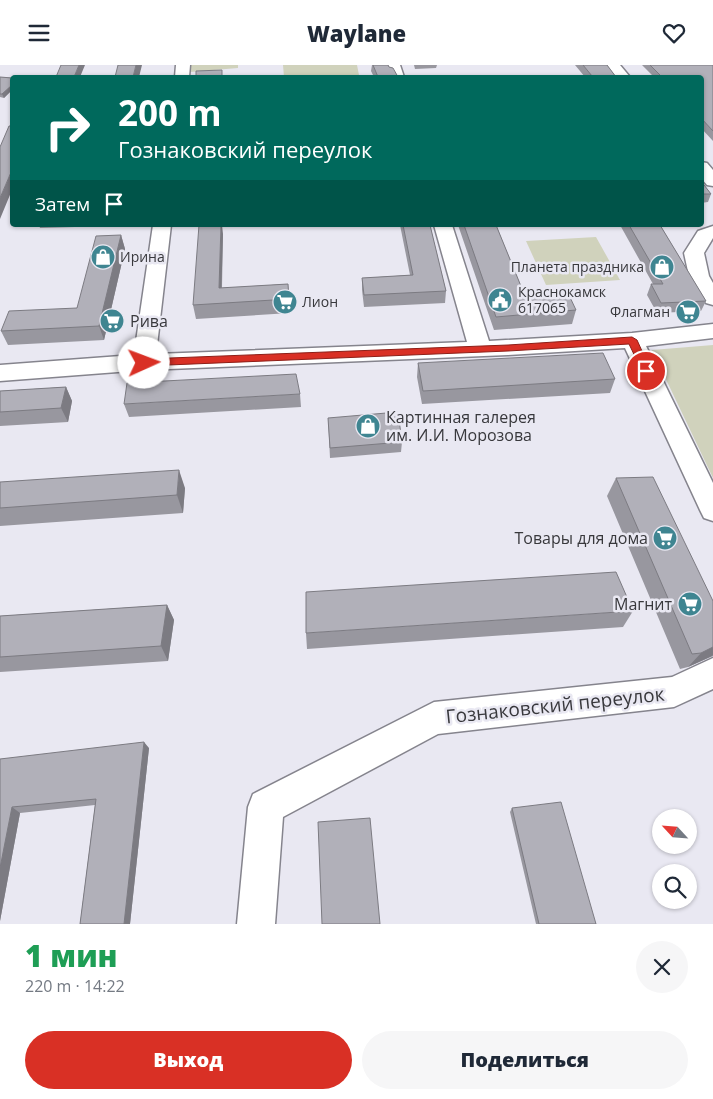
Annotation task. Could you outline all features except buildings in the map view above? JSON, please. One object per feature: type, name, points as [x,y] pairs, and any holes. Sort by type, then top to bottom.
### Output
[{"type":"street","points":[[612,65],[621,75]]},
{"type":"street","points":[[704,170],[713,181]]},
{"type":"street","points":[[144,363],[162,227]]},
{"type":"street","points":[[444,227],[480,349]]},
{"type":"street","points":[[713,232],[705,235],[694,253],[699,277],[713,299]]},
{"type":"street","points":[[0,373],[144,363],[480,349],[632,340],[713,331]]},
{"type":"street","points":[[632,340],[713,510]]},
{"type":"street","name":"Гознаковский переулок","points":[[256,924],[266,807],[434,718],[674,692],[712,677]]},
{"type":"green space","points":[[191,65],[238,65],[238,68],[190,72]]},
{"type":"green space","points":[[283,65],[357,65],[359,75],[284,75]]},
{"type":"green space","points":[[596,237],[620,280],[546,285],[526,241]]},
{"type":"green space","points":[[713,345],[713,478],[652,350]]},
{"type":"place","name":"Ирина","points":[[103,257]]},
{"type":"place","name":"Планета праздника","points":[[662,267]]},
{"type":"place","name":"Краснокамск 617065","points":[[500,300]]},
{"type":"place","name":"Лион","points":[[285,302]]},
{"type":"place","name":"Флагман","points":[[688,312]]},
{"type":"place","name":"Рива","points":[[112,321]]},
{"type":"place","name":"Картинная галерея им. И.И. Морозова","points":[[368,426]]},
{"type":"place","name":"Товары для дома","points":[[665,538]]},
{"type":"place","name":"Магнит","points":[[690,604]]},
{"type":"route","points":[[144,363],[508,348],[632,340],[646,371]]}]
